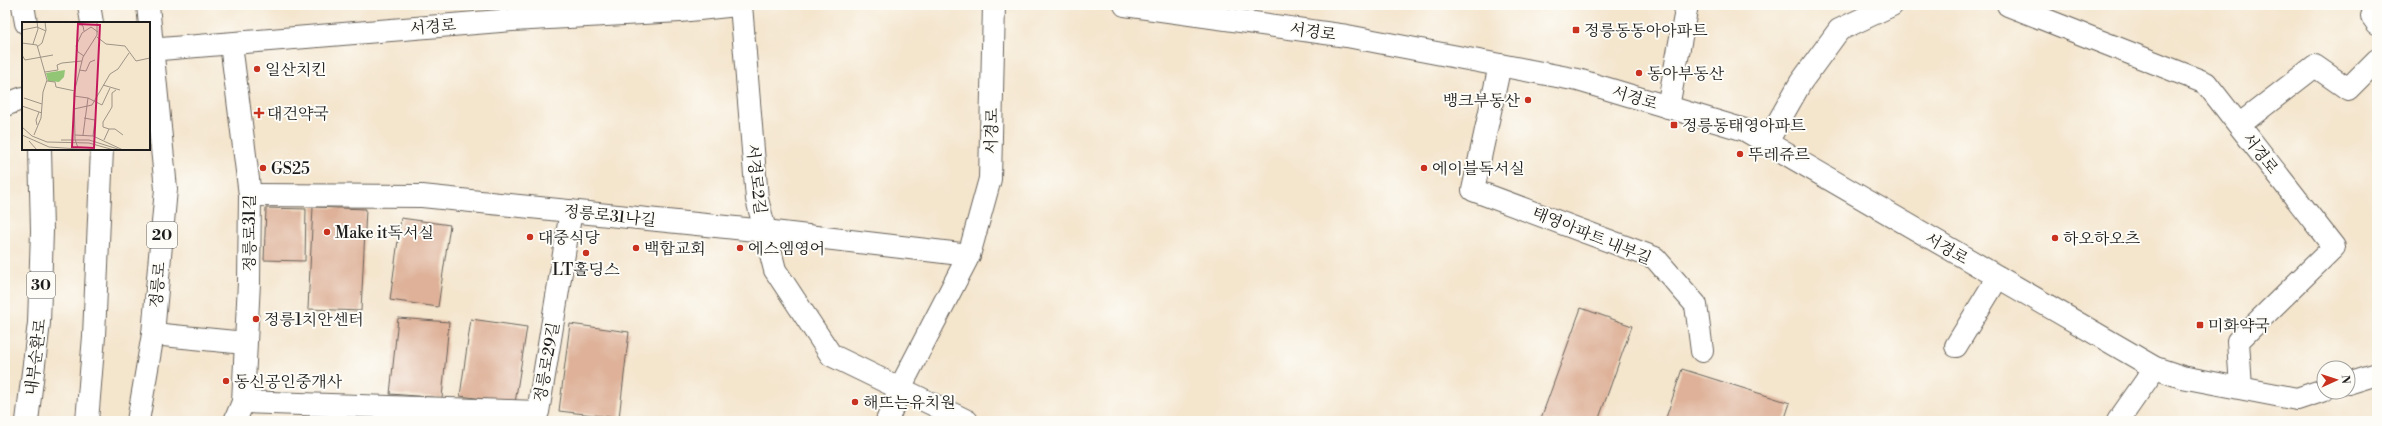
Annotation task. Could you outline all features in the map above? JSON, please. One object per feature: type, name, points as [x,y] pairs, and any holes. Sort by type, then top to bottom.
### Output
[{"type":"main road","points":[[24,5],[26,22]]},
{"type":"main road","points":[[89,5],[92,22]]},
{"type":"main road","name":"정릉로","points":[[148,5],[150,22]]},
{"type":"main road","name":"서경로","points":[[152,49],[231,44],[512,20],[680,11],[737,5]]},
{"type":"main road","name":"서경로2길","points":[[741,5],[757,199],[776,270],[832,355],[967,421]]},
{"type":"main road","name":"서경로","points":[[900,388],[969,255],[990,179],[994,5]]},
{"type":"main road","name":"서경로","points":[[1125,5],[1347,36],[1578,80],[1745,130],[2155,368],[2182,378],[2297,398],[2316,392]]},
{"type":"main road","points":[[1668,107],[1687,5]]},
{"type":"main road","points":[[1767,142],[1801,82],[1839,30],[1892,5]]},
{"type":"main road","name":"서경로","points":[[2008,5],[2206,83],[2334,247],[2238,341],[2240,388]]},
{"type":"main road","points":[[2377,11],[2372,16],[2377,23]]},
{"type":"main road","name":"정릉로","points":[[138,421],[153,334],[166,189],[150,27]]},
{"type":"main road","name":"정릉로31길","points":[[231,44],[250,195],[249,282],[239,411]]},
{"type":"main road","points":[[2239,125],[2315,66],[2348,89],[2377,60]]},
{"type":"main road","name":"태영아파트 내부길","points":[[1500,65],[1473,190],[1655,258],[1696,305],[1702,351]]},
{"type":"main road","points":[[5,105],[22,98]]},
{"type":"main road","name":"내부순환로","points":[[27,421],[40,323],[42,231],[40,150]]},
{"type":"main road","points":[[87,421],[94,336],[102,150]]},
{"type":"main road","name":"정릉로31나길","points":[[250,195],[422,196],[765,231],[969,255]]},
{"type":"main road","name":"정릉로29길","points":[[239,411],[538,412],[572,211]]},
{"type":"main road","points":[[1956,346],[1998,277]]},
{"type":"main road","points":[[153,334],[245,343]]},
{"type":"main road","points":[[2118,421],[2155,368]]},
{"type":"main road","points":[[2356,381],[2377,374]]},
{"type":"main road","points":[[886,421],[900,388]]},
{"type":"building","points":[[313,207],[366,209],[361,311],[308,309]]},
{"type":"building","points":[[266,208],[306,209],[305,261],[264,260]]},
{"type":"building","points":[[401,218],[450,225],[438,307],[390,300]]},
{"type":"building","points":[[1581,308],[1632,326],[1598,421],[1540,421]]},
{"type":"building","points":[[398,318],[449,322],[442,398],[390,394]]},
{"type":"building","points":[[471,319],[527,327],[515,403],[460,396]]},
{"type":"building","points":[[570,324],[629,332],[619,418],[559,411]]},
{"type":"building","points":[[1682,369],[1790,403],[1784,421],[1665,421]]},
{"type":"place","name":"정릉동동아아파트","points":[[1576,30]]},
{"type":"place","name":"일산치킨","points":[[257,69]]},
{"type":"place","name":"동아부동산","points":[[1639,73]]},
{"type":"place","name":"뱅크부동산","points":[[1528,100]]},
{"type":"place","name":"대건약국","points":[[259,113]]},
{"type":"place","name":"정릉동태영아파트","points":[[1674,125]]},
{"type":"place","name":"뚜레쥬르","points":[[1740,154]]},
{"type":"place","name":"GS25","points":[[263,168]]},
{"type":"place","name":"에이블독서실","points":[[1424,168]]},
{"type":"place","name":"Make it독서실","points":[[327,232]]},
{"type":"place","name":"대중식당","points":[[530,237]]},
{"type":"place","name":"하오하오츠","points":[[2055,238]]},
{"type":"place","name":"백합교회","points":[[636,248]]},
{"type":"place","name":"에스엠영어","points":[[740,248]]},
{"type":"place","name":"LT홀딩스","points":[[586,253]]},
{"type":"place","name":"정릉1치안센터","points":[[256,319]]},
{"type":"place","name":"미화약국","points":[[2200,325]]},
{"type":"place","name":"동신공인중개사","points":[[226,381]]},
{"type":"place","name":"해뜨는유치원","points":[[855,402]]}]
